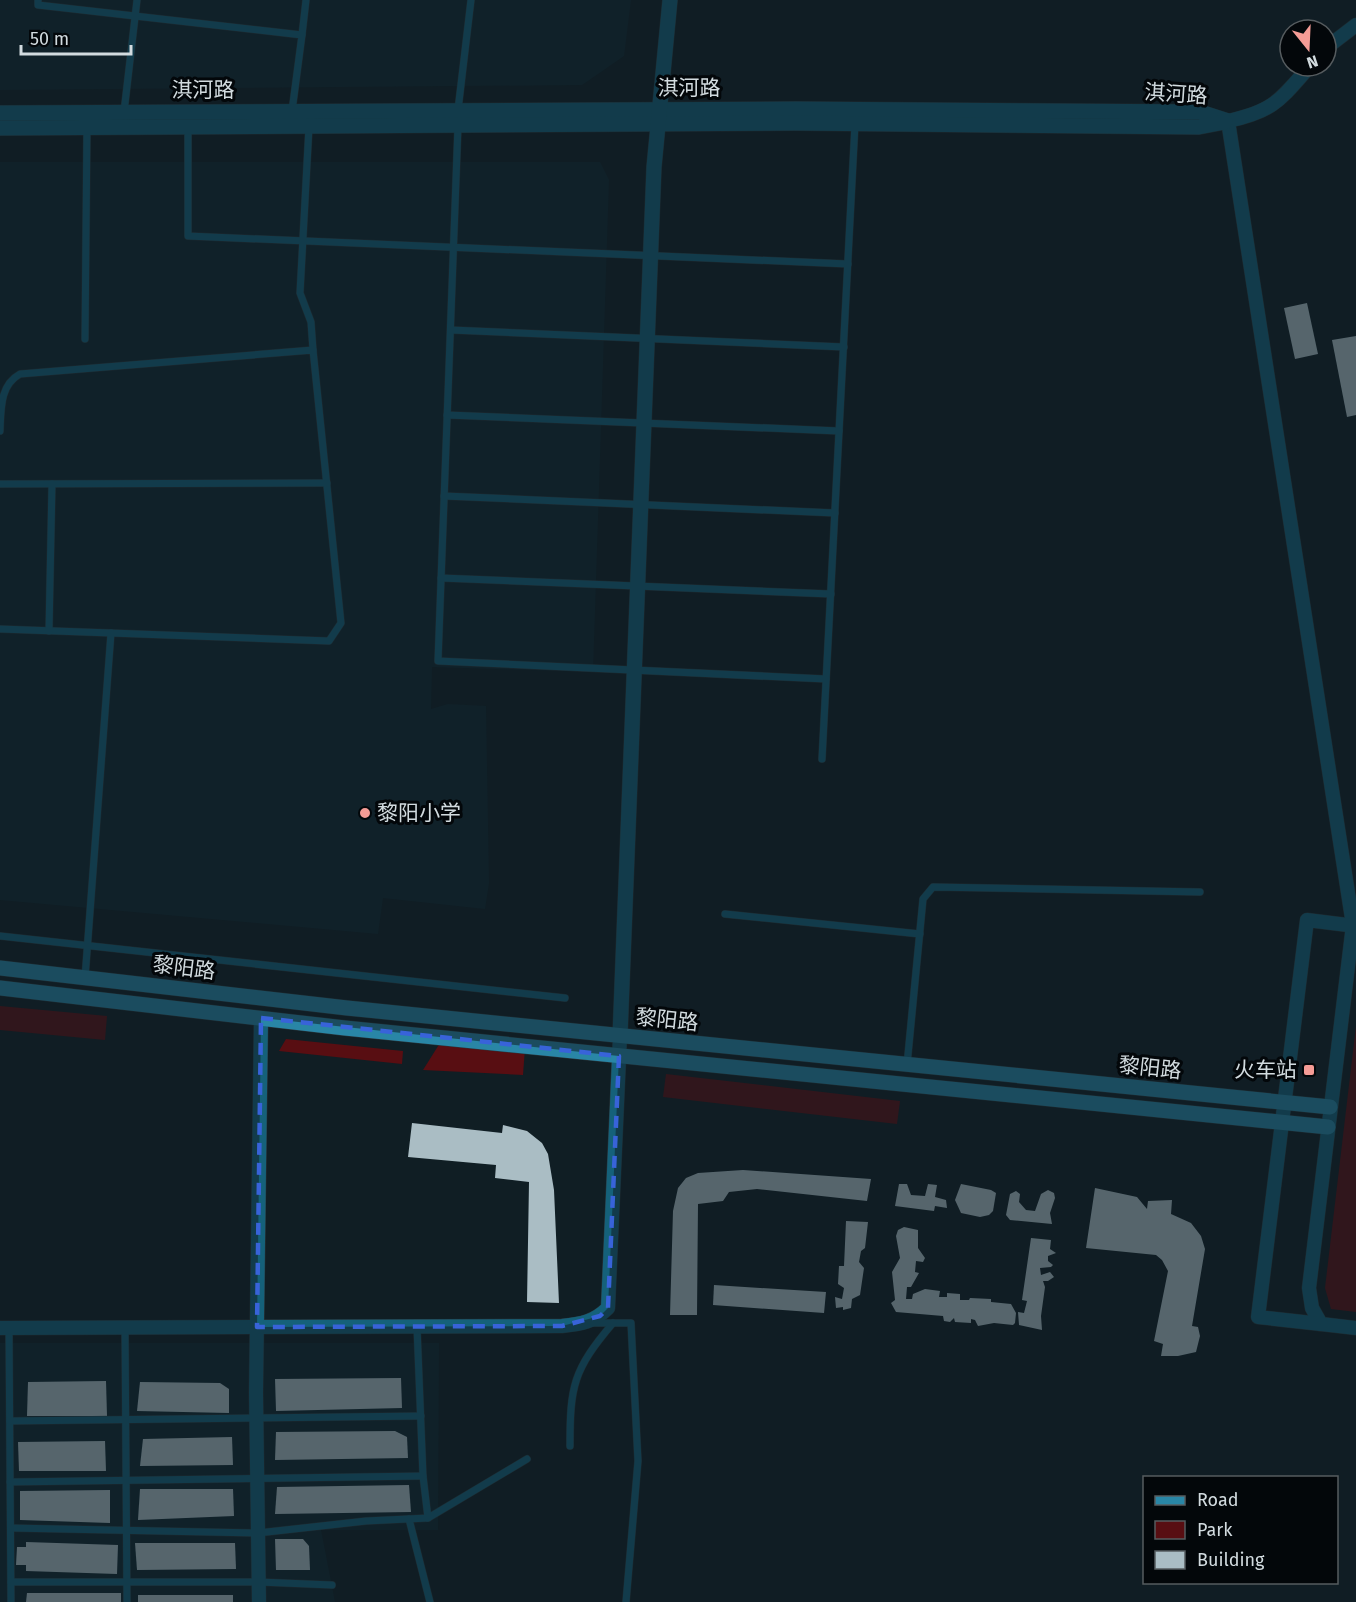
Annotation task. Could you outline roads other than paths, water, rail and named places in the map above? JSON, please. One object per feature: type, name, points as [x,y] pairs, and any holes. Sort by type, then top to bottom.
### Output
[{"type":"main road","name":"黎阳路","points":[[0,968],[620,1036],[1330,1107]]},
{"type":"main road","name":"黎阳路","points":[[0,988],[619,1056],[1328,1127]]},
{"type":"street","points":[[4,1328],[562,1326],[587,1323],[600,1316],[608,1308],[647,338],[659,117],[670,0]]},
{"type":"street","points":[[1338,39],[1356,25]]},
{"type":"street","points":[[1299,78],[1269,109],[1228,121],[1356,941]]},
{"type":"street","name":"淇河路","points":[[0,113],[292,111],[458,117],[659,117],[1200,112],[1228,121]]},
{"type":"street","name":"淇河路","points":[[0,128],[309,125],[458,117]]},
{"type":"street","name":"淇河路","points":[[659,117],[855,124],[1199,127],[1228,121]]},
{"type":"street","points":[[1355,926],[1307,920],[1258,1317],[1356,1328]]},
{"type":"street","points":[[1321,1324],[1312,1308],[1309,1288],[1330,1107],[1355,926]]},
{"type":"street","points":[[259,1602],[256,1419],[261,1018]]},
{"type":"lane","points":[[38,0],[38,5],[302,35]]},
{"type":"lane","points":[[124,112],[137,0]]},
{"type":"lane","points":[[292,111],[306,0]]},
{"type":"lane","points":[[471,0],[458,117],[438,661],[826,679]]},
{"type":"lane","points":[[822,759],[855,124]]},
{"type":"lane","points":[[0,629],[329,641],[341,623],[311,322],[300,294],[309,125]]},
{"type":"lane","points":[[85,339],[87,126]]},
{"type":"lane","points":[[188,126],[188,236],[848,264]]},
{"type":"lane","points":[[451,330],[844,347]]},
{"type":"lane","points":[[0,431],[1,393],[10,378],[20,374],[313,350]]},
{"type":"lane","points":[[447,415],[839,431]]},
{"type":"lane","points":[[0,484],[327,483]]},
{"type":"lane","points":[[50,631],[52,484]]},
{"type":"lane","points":[[444,496],[835,513]]},
{"type":"lane","points":[[441,578],[831,594]]},
{"type":"lane","points":[[85,978],[111,633]]},
{"type":"lane","points":[[907,1065],[923,899],[933,887],[1200,892]]},
{"type":"lane","points":[[726,914],[920,934]]},
{"type":"lane","points":[[0,936],[565,998]]},
{"type":"lane","points":[[587,1323],[631,1323],[638,1461],[626,1602]]},
{"type":"lane","points":[[570,1446],[570,1399],[576,1375],[613,1323]]},
{"type":"lane","points":[[417,1326],[423,1476],[428,1518]]},
{"type":"lane","points":[[4,1328],[10,1421],[11,1602]]},
{"type":"lane","points":[[125,1328],[127,1602]]},
{"type":"lane","points":[[10,1421],[421,1416]]},
{"type":"lane","points":[[11,1528],[258,1533],[428,1518],[527,1459]]},
{"type":"lane","points":[[10,1482],[423,1476]]},
{"type":"lane","points":[[409,1519],[430,1602]]},
{"type":"lane","points":[[11,1582],[259,1582],[332,1585]]},
{"type":"place","name":"黎阳小学","points":[[365,813]]},
{"type":"place","name":"火车站","points":[[1309,1070]]}]
